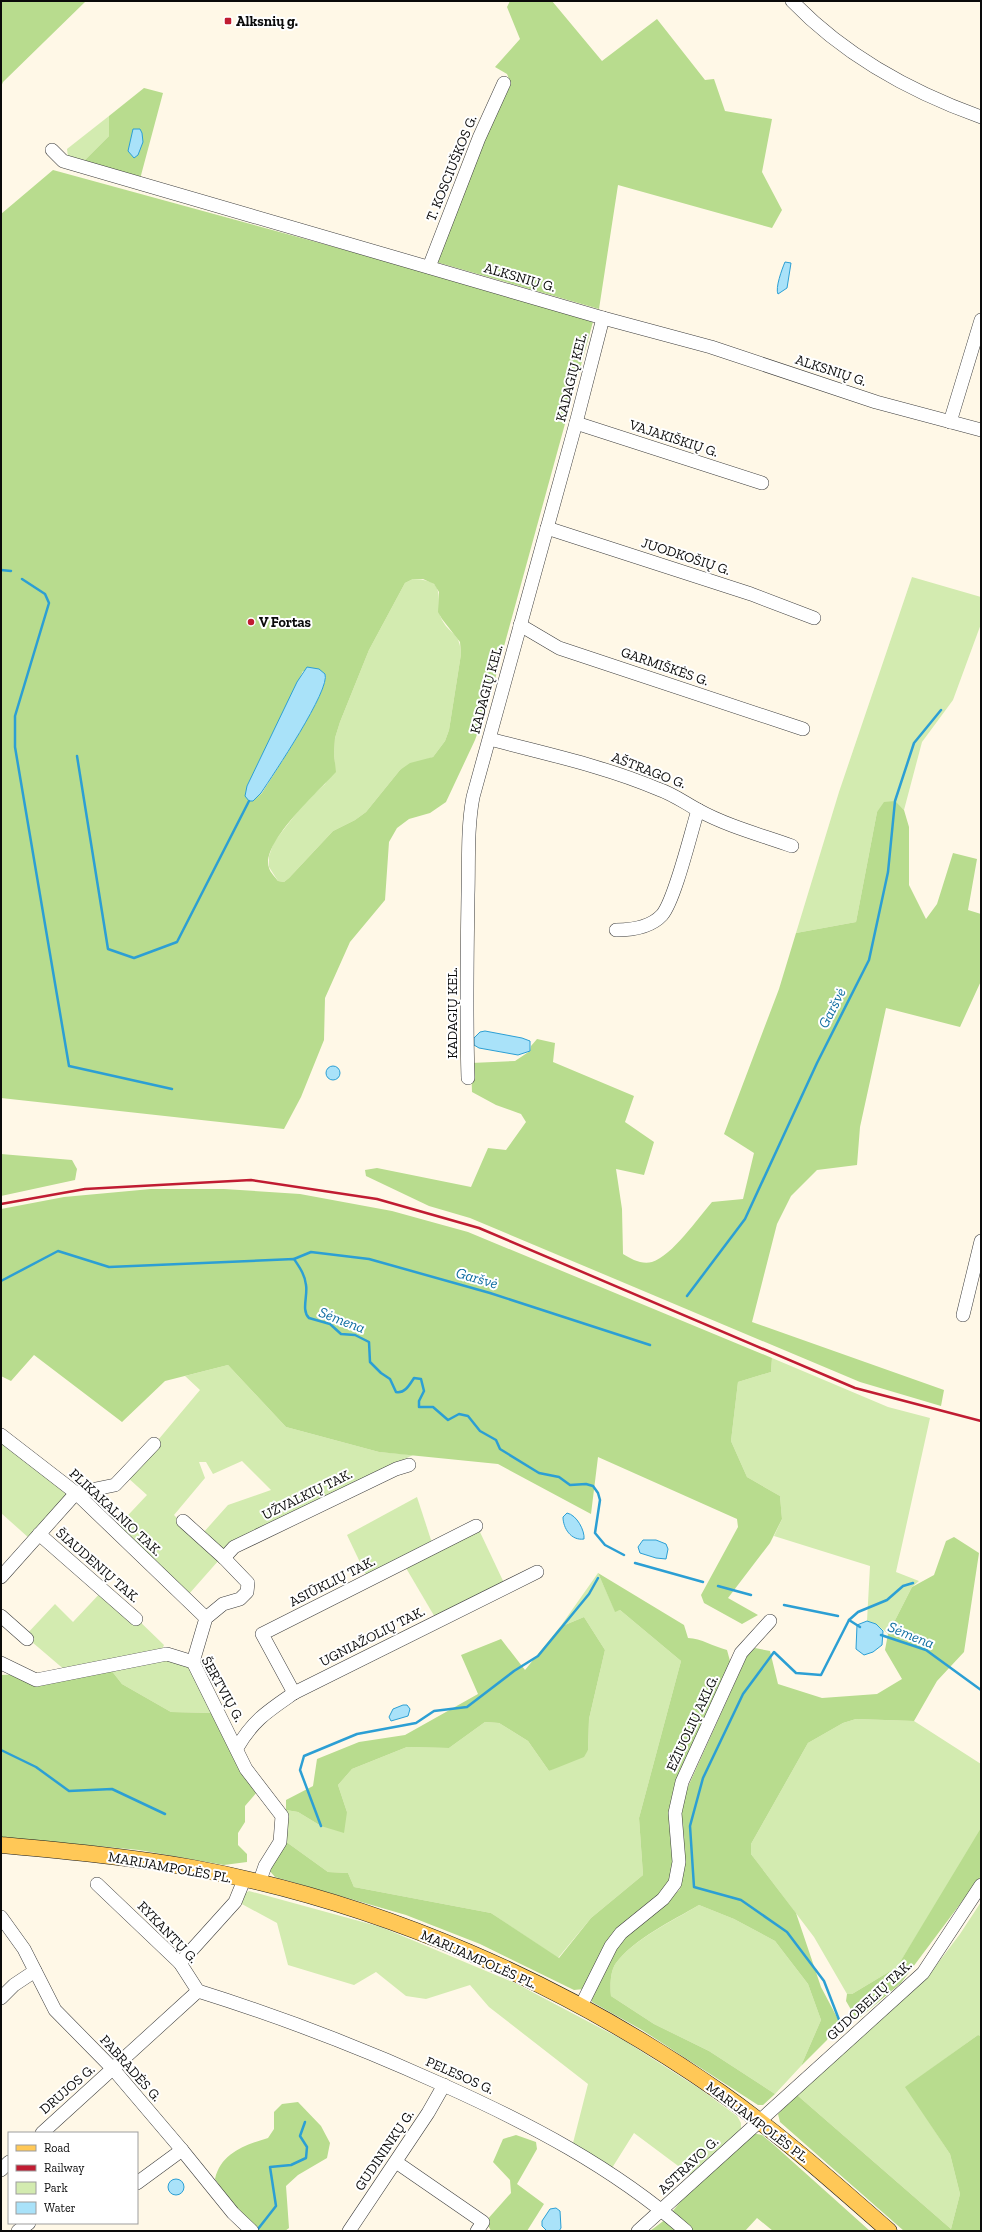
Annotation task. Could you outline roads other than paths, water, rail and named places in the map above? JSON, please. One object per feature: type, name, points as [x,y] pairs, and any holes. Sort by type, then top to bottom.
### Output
[{"type":"main road","name":"MARIJAMPOLĖS PL.","points":[[1,1845],[145,1860],[252,1881],[395,1924],[491,1962],[581,2006],[699,2078],[788,2144],[889,2231]]},
{"type":"street","points":[[792,1],[826,34],[871,64],[945,104],[981,117]]},
{"type":"street","name":"T. KOSCIUŠKOS G.","points":[[429,267],[479,138],[504,82]]},
{"type":"street","name":"ALKSNIŲ G.","points":[[52,150],[63,161],[603,318],[711,347],[876,402],[981,430]]},
{"type":"street","name":"KADAGIŲ KEL.","points":[[468,1078],[466,1027],[470,817],[475,788],[490,739],[603,318]]},
{"type":"street","points":[[950,422],[981,320]]},
{"type":"street","name":"VAJAKIŠKIŲ G.","points":[[576,423],[762,484]]},
{"type":"street","name":"JUODKOŠIŲ G.","points":[[547,528],[751,594],[814,618]]},
{"type":"street","name":"GARMIŠKĖS G.","points":[[520,625],[559,648],[803,729]]},
{"type":"street","name":"AŠTRAGO G.","points":[[490,739],[611,771],[685,801],[698,810],[792,846]]},
{"type":"street","points":[[616,930],[634,930],[649,924],[662,915],[671,895],[698,810]]},
{"type":"street","points":[[963,1315],[981,1240]]},
{"type":"street","name":"PLIKAKALNIO TAK.","points":[[3,1440],[76,1494],[206,1618]]},
{"type":"street","points":[[1,1577],[76,1494],[115,1486],[154,1444]]},
{"type":"street","name":"UŽVALKIŲ TAK.","points":[[224,1558],[234,1547],[388,1472],[408,1465]]},
{"type":"street","points":[[182,1521],[224,1558],[248,1583],[247,1592],[240,1599],[223,1604],[206,1618],[193,1662]]},
{"type":"street","name":"ASIŪKLIŲ TAK.","points":[[294,1693],[262,1634],[476,1526]]},
{"type":"street","name":"ŠIAUDENIŲ TAK.","points":[[39,1534],[136,1619]]},
{"type":"street","name":"UGNIAŽOLIŲ TAK.","points":[[237,1748],[252,1725],[266,1712],[294,1693],[537,1572]]},
{"type":"street","points":[[1,1616],[27,1639]]},
{"type":"street","name":"EŽIUOLIŲ AKLG.","points":[[581,2006],[611,1946],[621,1933],[663,1898],[675,1883],[678,1862],[675,1812],[682,1782],[741,1653],[770,1621]]},
{"type":"street","name":"ŠERTVIŲ G.","points":[[1,1664],[36,1680],[167,1654],[193,1662],[237,1748],[246,1769],[282,1816],[280,1842],[265,1866],[180,1963]]},
{"type":"street","name":"RYKANTŲ G.","points":[[97,1884],[180,1963],[198,1991]]},
{"type":"street","name":"GUDOBELIŲ TAK.","points":[[758,2121],[923,1973],[981,1885]]},
{"type":"street","name":"PABRADĖS G.","points":[[1,1917],[24,1949],[55,2010],[114,2070],[233,2213],[252,2231]]},
{"type":"street","points":[[1,1998],[14,1985],[35,1971]]},
{"type":"street","points":[[114,2070],[198,1991]]},
{"type":"street","name":"PELESOS G.","points":[[198,1991],[395,2062],[444,2085],[472,2096],[566,2145],[663,2211],[686,2231]]},
{"type":"street","name":"DRUJOS G.","points":[[43,2132],[114,2070]]},
{"type":"street","name":"GUDININKŲ G.","points":[[349,2231],[428,2113],[444,2085]]},
{"type":"street","name":"ASTRAVO G.","points":[[638,2231],[663,2211],[758,2121]]},
{"type":"street","points":[[138,2182],[182,2150]]},
{"type":"street","points":[[396,2162],[480,2226]]},
{"type":"street","points":[[18,2231],[28,2224]]},
{"type":"water","points":[[133,129],[140,129],[143,142],[138,155],[134,158],[128,151]]},
{"type":"water","points":[[785,262],[791,263],[787,288],[778,294],[778,283]]},
{"type":"water","points":[[307,667],[319,669],[325,674],[324,683],[319,696],[300,732],[261,793],[253,801],[249,801],[245,796],[247,786],[297,682]]},
{"type":"water","points":[[485,1031],[530,1041],[530,1051],[518,1055],[479,1048],[474,1045],[474,1038],[480,1032]]},
{"type":"water","points":[[333,1066],[338,1068],[340,1073],[338,1078],[333,1080],[328,1078],[326,1073],[328,1068]]},
{"type":"water","points":[[567,1513],[571,1514],[580,1524],[584,1539],[575,1538],[566,1529],[563,1517]]},
{"type":"water","points":[[643,1540],[656,1540],[666,1544],[668,1549],[666,1559],[656,1558],[640,1553],[638,1547]]},
{"type":"water","points":[[867,1621],[876,1624],[883,1631],[882,1645],[873,1652],[864,1655],[856,1649],[857,1625]]},
{"type":"water","points":[[407,1705],[410,1709],[408,1716],[391,1721],[389,1717],[393,1709]]},
{"type":"water","points":[[173,2179],[179,2179],[184,2184],[182,2193],[179,2195],[173,2195],[168,2190],[168,2184]]},
{"type":"water","points":[[556,2208],[560,2211],[561,2228],[559,2231],[547,2231],[542,2226],[542,2221],[550,2209]]},
{"type":"waterway","points":[[1,570],[11,571]]},
{"type":"waterway","points":[[22,579],[45,594],[49,603],[15,716],[15,747],[69,1066],[172,1089]]},
{"type":"waterway","name":"Garšvė","points":[[687,1296],[745,1219],[817,1063],[869,960],[888,872],[895,801],[914,743],[941,710]]},
{"type":"waterway","points":[[77,756],[108,949],[134,958],[177,942],[249,801]]},
{"type":"waterway","name":"Sėmena","points":[[1,1281],[58,1251],[109,1267],[294,1259],[305,1278],[305,1311],[309,1318],[330,1324],[341,1334],[355,1335],[369,1342],[370,1362],[381,1373],[390,1379],[396,1392],[402,1392],[405,1390],[414,1378],[421,1379],[424,1391],[419,1401],[419,1407],[433,1407],[448,1420],[459,1414],[468,1416],[480,1431],[496,1440],[500,1449],[539,1473],[559,1477],[570,1485],[586,1484],[593,1486],[598,1493],[600,1500],[595,1533],[605,1545],[624,1555]]},
{"type":"waterway","name":"Garšvė","points":[[294,1259],[311,1252],[369,1259],[490,1293],[650,1345]]},
{"type":"waterway","name":"Sėmena","points":[[635,1563],[703,1582]]},
{"type":"waterway","points":[[321,1826],[300,1770],[304,1756],[357,1734],[416,1723],[434,1711],[467,1707],[514,1671],[538,1656],[589,1594],[598,1578]]},
{"type":"waterway","points":[[843,2030],[824,1981],[787,1932],[741,1900],[694,1887],[690,1826],[703,1778],[743,1694],[774,1652],[796,1673],[821,1675],[849,1620],[858,1612],[887,1600],[903,1586],[913,1583]]},
{"type":"waterway","name":"Sėmena","points":[[718,1586],[751,1595]]},
{"type":"waterway","name":"Sėmena","points":[[784,1605],[838,1616]]},
{"type":"waterway","name":"Sėmena","points":[[849,1620],[860,1627]]},
{"type":"waterway","name":"Sėmena","points":[[881,1635],[926,1650],[981,1690]]},
{"type":"waterway","points":[[1,1750],[36,1767],[69,1791],[112,1789],[165,1814]]},
{"type":"waterway","points":[[258,2229],[276,2206],[270,2167],[291,2165],[306,2158],[307,2147],[300,2136],[305,2122]]},
{"type":"railway","points":[[1,1204],[85,1189],[251,1180],[377,1199],[479,1228],[855,1388],[981,1421]]},
{"type":"place","name":"Alksnių g.","points":[[228,21]]},
{"type":"place","name":"V Fortas","points":[[251,622]]}]
